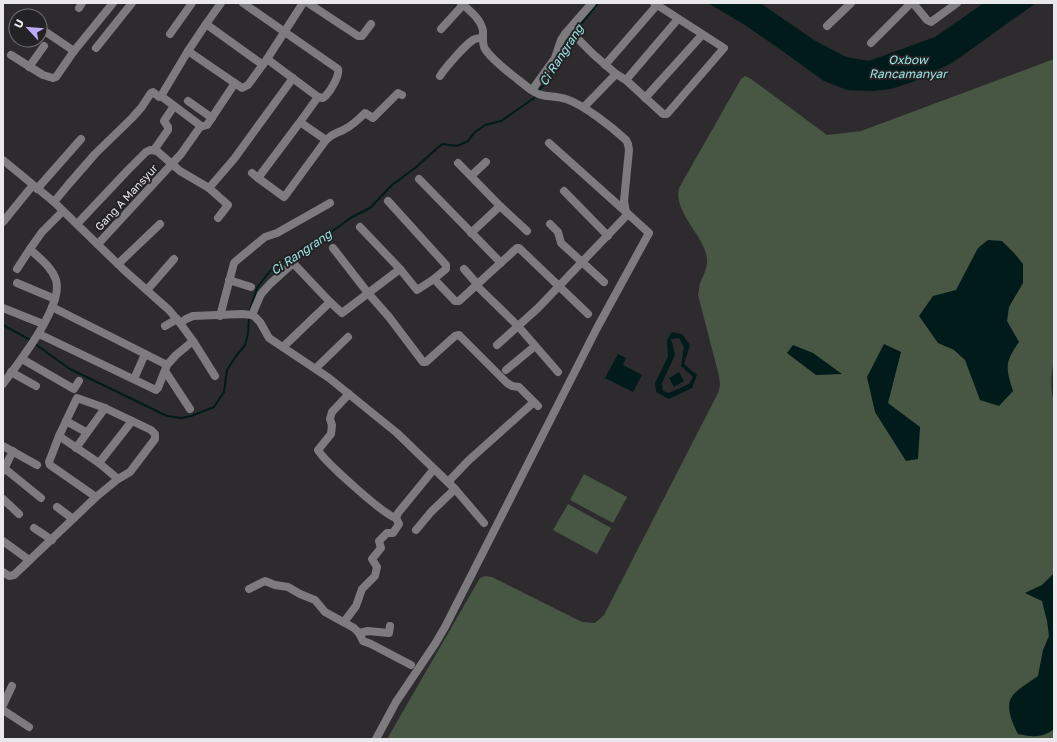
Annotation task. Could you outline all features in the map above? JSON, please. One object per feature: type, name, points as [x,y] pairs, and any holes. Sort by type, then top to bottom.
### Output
[{"type":"street","points":[[11,55],[42,76],[53,78],[56,77],[74,51],[113,3]]},
{"type":"street","points":[[96,48],[132,3]]},
{"type":"street","points":[[170,34],[192,3]]},
{"type":"street","points":[[161,96],[188,51],[221,3]]},
{"type":"street","points":[[206,24],[293,78],[318,96],[323,98],[325,97],[338,75],[339,70],[243,3]]},
{"type":"street","points":[[188,51],[242,88],[246,87],[265,62],[303,3]]},
{"type":"street","points":[[308,3],[359,36],[362,36],[372,24]]},
{"type":"street","points":[[537,93],[555,58],[561,40],[571,36],[592,3]]},
{"type":"street","points":[[827,26],[851,3]]},
{"type":"street","points":[[871,43],[912,3],[927,20],[931,22],[957,3]]},
{"type":"street","points":[[440,29],[462,4],[480,22],[483,31],[484,48],[493,58],[537,93],[565,98],[584,107],[623,138],[628,144],[629,150],[624,201],[627,213]]},
{"type":"street","points":[[571,36],[616,74],[626,80],[663,114],[667,114],[723,47],[655,4],[605,64]]},
{"type":"street","points":[[626,80],[678,19]]},
{"type":"street","points":[[48,33],[74,51]]},
{"type":"street","points":[[646,98],[702,34]]},
{"type":"street","points":[[440,76],[467,45],[474,40],[483,38]]},
{"type":"street","points":[[29,67],[43,48]]},
{"type":"street","points":[[584,107],[616,74]]},
{"type":"street","points":[[209,188],[234,158],[293,78]]},
{"type":"street","points":[[188,101],[212,118],[234,83]]},
{"type":"street","points":[[54,202],[95,154],[137,113],[151,93],[153,92],[159,97],[161,96],[201,126]]},
{"type":"street","points":[[318,96],[300,122],[255,176],[283,196],[285,196],[326,140],[334,133],[357,122],[365,113],[373,118],[398,93],[402,94]]},
{"type":"street","points":[[76,224],[146,152],[154,150],[168,130],[168,127],[164,121],[174,106]]},
{"type":"street","name":"Gang A Mansyur","points":[[98,244],[181,154],[201,126],[207,126],[212,118]]},
{"type":"street","points":[[300,122],[326,140]]},
{"type":"street","points":[[3,222],[81,139]]},
{"type":"street","points":[[376,739],[396,702],[445,627],[597,328],[649,233],[549,143]]},
{"type":"street","points":[[154,150],[172,164],[209,188],[228,204],[218,218]]},
{"type":"street","points":[[3,160],[54,202],[118,264],[169,310],[194,341],[215,376]]},
{"type":"street","points":[[471,176],[486,162]]},
{"type":"street","points":[[458,163],[526,231]]},
{"type":"street","points":[[419,178],[501,263]]},
{"type":"street","points":[[564,191],[608,236]]},
{"type":"street","points":[[360,227],[400,269],[417,290],[446,269],[446,265],[388,201]]},
{"type":"street","points":[[220,316],[234,263],[265,237],[277,233],[330,203]]},
{"type":"street","points":[[471,233],[500,206]]},
{"type":"street","points":[[17,269],[42,232],[63,211]]},
{"type":"street","points":[[498,345],[582,263],[608,236],[627,213]]},
{"type":"street","points":[[118,264],[160,224]]},
{"type":"street","points":[[550,224],[558,232],[561,243],[604,282]]},
{"type":"street","points":[[333,248],[424,362],[426,362],[455,336],[458,336],[507,383],[512,386],[519,387],[536,404],[468,461],[448,482]]},
{"type":"street","points":[[434,279],[457,302],[519,248],[588,314]]},
{"type":"street","points":[[3,384],[35,339],[55,297],[56,281],[51,271],[30,249]]},
{"type":"street","points":[[147,290],[174,259]]},
{"type":"street","points":[[248,315],[261,294],[292,264],[294,264],[342,313],[400,269]]},
{"type":"street","points":[[464,269],[518,326],[558,372]]},
{"type":"street","points":[[229,280],[251,287]]},
{"type":"street","points":[[18,283],[55,297],[166,368],[190,409]]},
{"type":"street","points":[[283,347],[330,302]]},
{"type":"street","points":[[3,308],[43,324]]},
{"type":"street","points":[[165,326],[193,316],[248,315],[260,322],[269,338],[316,368],[397,433],[455,489],[484,523]]},
{"type":"street","points":[[316,368],[348,337]]},
{"type":"street","points":[[35,339],[134,379],[157,390],[166,368],[176,355],[194,341]]},
{"type":"street","points":[[506,370],[535,346]]},
{"type":"street","points":[[134,379],[145,354]]},
{"type":"street","points":[[22,359],[74,389],[79,381]]},
{"type":"street","points":[[11,372],[36,386]]},
{"type":"street","points":[[349,394],[332,412],[330,419],[332,434],[318,450],[372,502],[389,516],[396,518]]},
{"type":"street","points":[[3,572],[9,576],[13,576],[96,497],[118,479],[130,472],[155,438],[154,431],[105,408],[77,398],[49,461],[50,465],[96,497]]},
{"type":"street","points":[[76,448],[86,432],[105,408]]},
{"type":"street","points":[[66,421],[86,432]]},
{"type":"street","points":[[99,463],[132,421]]},
{"type":"street","points":[[59,436],[99,463],[118,479]]},
{"type":"street","points":[[3,446],[37,465]]},
{"type":"street","points":[[13,451],[4,469],[41,498]]},
{"type":"street","points":[[344,622],[356,606],[362,589],[376,574],[377,567],[372,558],[381,548],[379,541],[388,533],[392,533],[398,524],[396,518],[398,514],[434,469]]},
{"type":"street","points":[[416,530],[434,508],[455,489]]},
{"type":"street","points":[[3,499],[19,514]]},
{"type":"street","points":[[58,507],[73,519]]},
{"type":"street","points":[[34,528],[52,540]]},
{"type":"street","points":[[3,541],[30,560]]},
{"type":"street","points":[[249,589],[265,581],[275,585],[288,587],[313,599],[325,612],[344,622],[359,633],[363,641],[411,665]]},
{"type":"street","points":[[359,633],[368,631],[389,633],[390,626]]},
{"type":"street","points":[[3,705],[12,686]]},
{"type":"street","points":[[3,710],[29,727]]},
{"type":"green space","points":[[1054,59],[1054,360],[1051,381],[1054,402],[1054,739],[387,739],[480,578],[485,576],[492,577],[582,622],[595,623],[604,615],[718,393],[720,385],[719,376],[698,295],[700,283],[706,268],[707,259],[705,250],[685,215],[678,197],[679,188],[741,79],[745,76],[751,79],[827,135],[861,131]]},
{"type":"green space","points":[[584,474],[627,497],[613,523],[570,500]]},
{"type":"green space","points":[[568,504],[611,528],[597,554],[553,530]]},
{"type":"water","name":"Oxbow Rancamanyar","points":[[708,3],[760,3],[814,40],[846,57],[869,61],[935,37],[984,3],[1036,3],[952,63],[915,81],[891,89],[872,91],[847,90],[824,81],[745,25]]},
{"type":"water","points":[[988,240],[1002,241],[1023,264],[1023,283],[1009,307],[1007,321],[1019,342],[1011,355],[1008,366],[1013,391],[999,406],[980,400],[965,360],[954,350],[938,343],[919,316],[933,296],[956,290],[978,248]]},
{"type":"water","points":[[672,332],[682,334],[690,345],[684,364],[697,375],[692,388],[669,399],[656,392],[655,383],[668,357],[667,340]],"holes":[[[679,338],[684,347],[681,366],[693,377],[689,384],[669,393],[663,391],[662,383],[675,355],[671,339]]]},
{"type":"water","points":[[884,344],[901,352],[888,403],[920,427],[918,459],[906,461],[875,412],[867,377]]},
{"type":"water","points":[[793,345],[813,353],[842,374],[816,375],[787,353]]},
{"type":"water","points":[[618,354],[626,358],[623,365],[642,375],[633,392],[605,378]]},
{"type":"water","points":[[679,372],[684,381],[674,387],[669,378]]},
{"type":"water","points":[[1054,573],[1054,729],[1042,735],[1032,736],[1018,734],[1010,715],[1010,699],[1018,690],[1038,676],[1043,650],[1049,636],[1042,601],[1025,593],[1042,585]]},
{"type":"waterway","name":"Ci Rangrang","points":[[574,33],[598,3]]},
{"type":"waterway","name":"Ci Rangrang","points":[[539,91],[548,79],[572,37]]},
{"type":"waterway","name":"Ci Rangrang","points":[[249,313],[257,288],[270,271],[308,244],[327,235],[352,217],[370,208],[392,185],[415,168],[442,144],[457,146],[468,141],[474,133],[485,125],[501,121],[534,98],[536,95]]},
{"type":"waterway","name":"Ci Rangrang","points":[[35,344],[70,369],[167,416],[181,418],[191,416],[214,407],[224,392],[227,370],[245,345],[248,334],[249,317]]},
{"type":"waterway","name":"Ci Rangrang","points":[[3,325],[32,341]]}]
